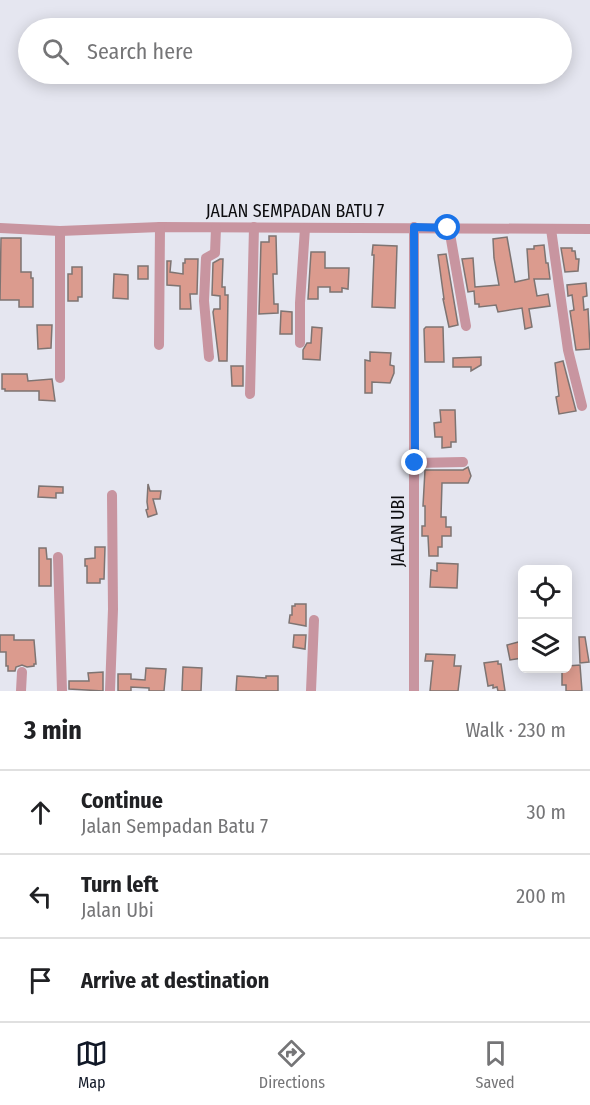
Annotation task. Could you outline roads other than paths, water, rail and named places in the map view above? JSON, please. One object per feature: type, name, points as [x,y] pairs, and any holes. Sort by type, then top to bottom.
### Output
[{"type":"street","name":"JALAN SEMPADAN BATU 7","points":[[0,228],[60,231],[160,227],[590,229]]},
{"type":"street","points":[[159,345],[160,227]]},
{"type":"street","points":[[250,394],[254,227]]},
{"type":"street","name":"JALAN UBI","points":[[414,227],[414,691]]},
{"type":"street","points":[[209,357],[204,301],[206,258],[215,253],[216,228]]},
{"type":"street","points":[[300,344],[304,228]]},
{"type":"street","points":[[448,228],[466,326]]},
{"type":"street","points":[[551,229],[568,350],[582,406]]},
{"type":"street","points":[[60,231],[60,378]]},
{"type":"street","points":[[415,463],[464,462]]},
{"type":"street","points":[[110,691],[113,609],[112,495]]},
{"type":"street","points":[[58,557],[62,691]]},
{"type":"street","points":[[311,691],[314,620]]},
{"type":"street","points":[[21,691],[22,672]]}]
